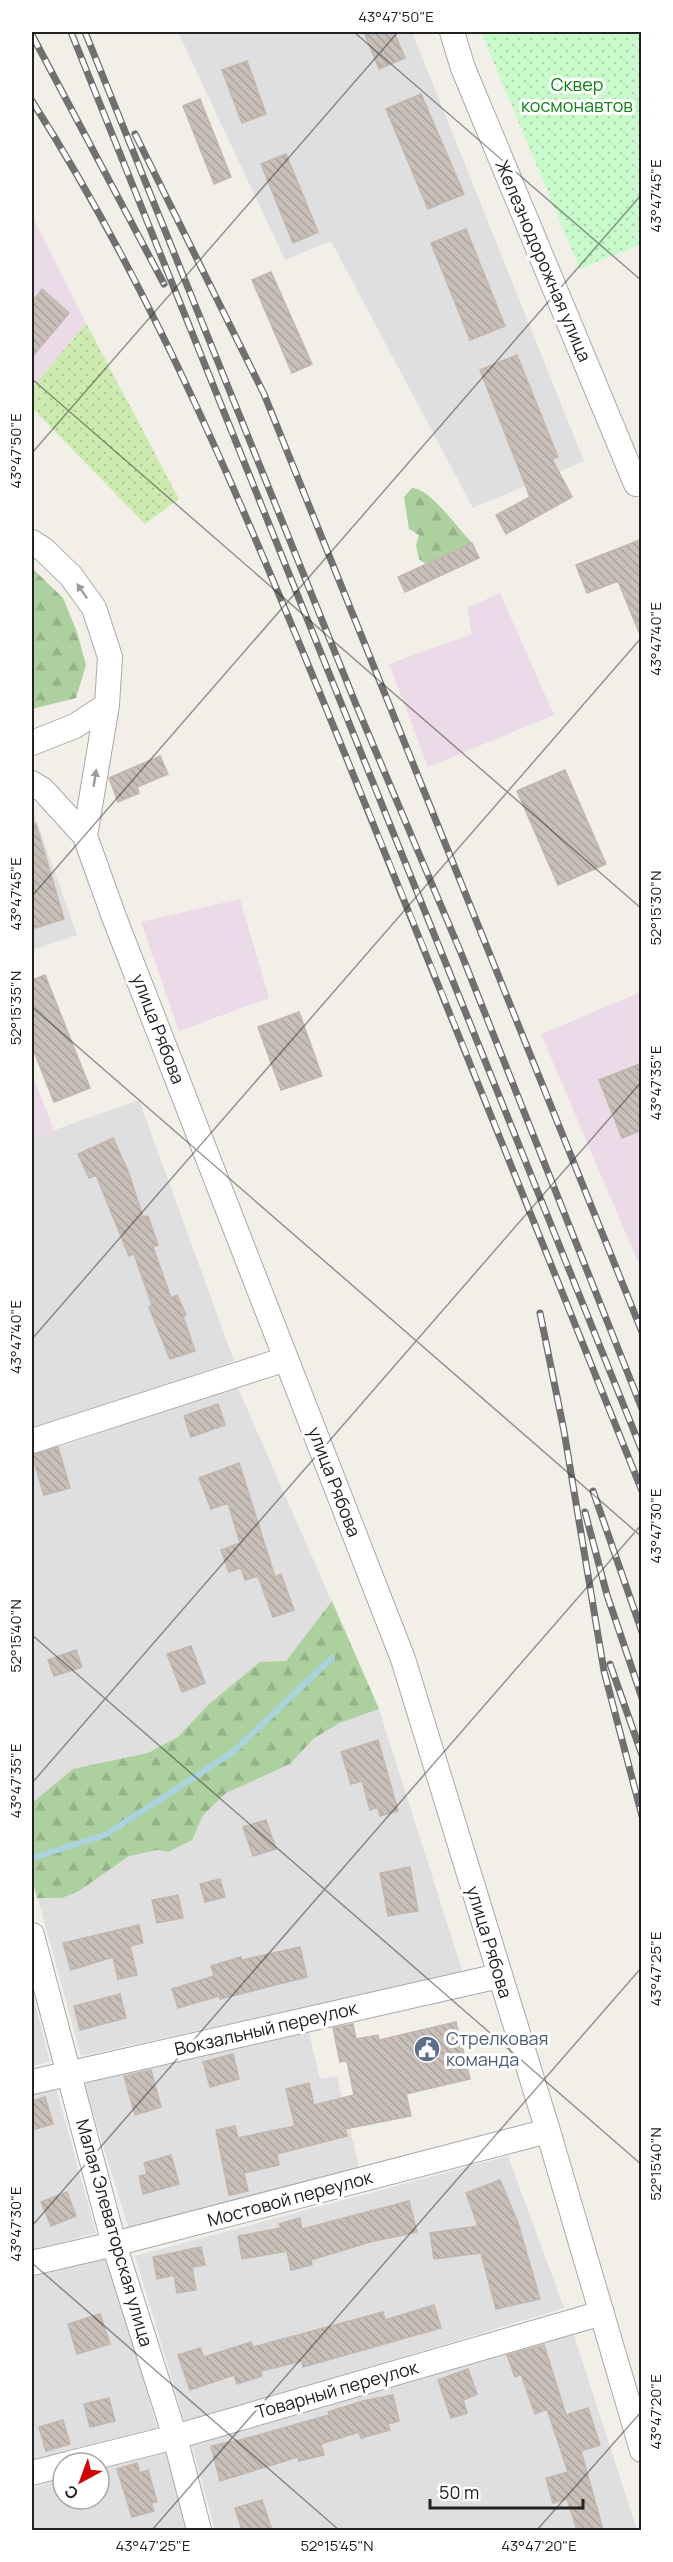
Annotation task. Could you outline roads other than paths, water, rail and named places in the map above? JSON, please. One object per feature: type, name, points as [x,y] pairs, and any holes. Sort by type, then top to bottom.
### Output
[{"type":"street","name":"Железнодорожная улица","points":[[452,32],[463,68],[636,484],[642,482]]},
{"type":"street","name":"улица Рябова","points":[[32,542],[43,549],[71,576],[94,608],[110,657],[107,705],[85,836],[114,917],[402,1659],[548,2131],[642,2450]]},
{"type":"street","points":[[32,743],[75,726],[107,705]]},
{"type":"street","points":[[32,783],[43,790],[85,836]]},
{"type":"street","points":[[32,1441],[286,1359]]},
{"type":"street","name":"Малая Элеваторская улица","points":[[32,1935],[114,2244],[175,2437],[199,2530]]},
{"type":"street","name":"Вокзальный переулок","points":[[32,2082],[500,1976]]},
{"type":"street","name":"Мостовой переулок","points":[[32,2263],[114,2244],[548,2131]]},
{"type":"street","name":"Товарный переулок","points":[[111,2453],[175,2437],[602,2313]]},
{"type":"street","points":[[32,2473],[51,2468]]},
{"type":"waterway","points":[[32,1858],[105,1835],[233,1752],[332,1658]]},
{"type":"railway","points":[[71,32],[642,1451]]},
{"type":"railway","points":[[85,32],[357,707],[461,953],[642,1409]]},
{"type":"railway","points":[[32,35],[164,284]]},
{"type":"railway","points":[[32,101],[79,178],[122,256],[163,336],[238,499],[380,840],[642,1491]]},
{"type":"railway","points":[[135,134],[264,394],[642,1332]]},
{"type":"railway","points":[[540,1313],[564,1431],[604,1671],[642,1816]]},
{"type":"railway","points":[[593,1491],[642,1632]]},
{"type":"railway","points":[[585,1512],[607,1595],[642,1698]]},
{"type":"railway","points":[[610,1664],[642,1755]]},
{"type":"place","name":"Стрелковая команда","points":[[427,2049]]},
{"type":"park label","name":"Сквер космонавтов","points":[[577,95]]}]
